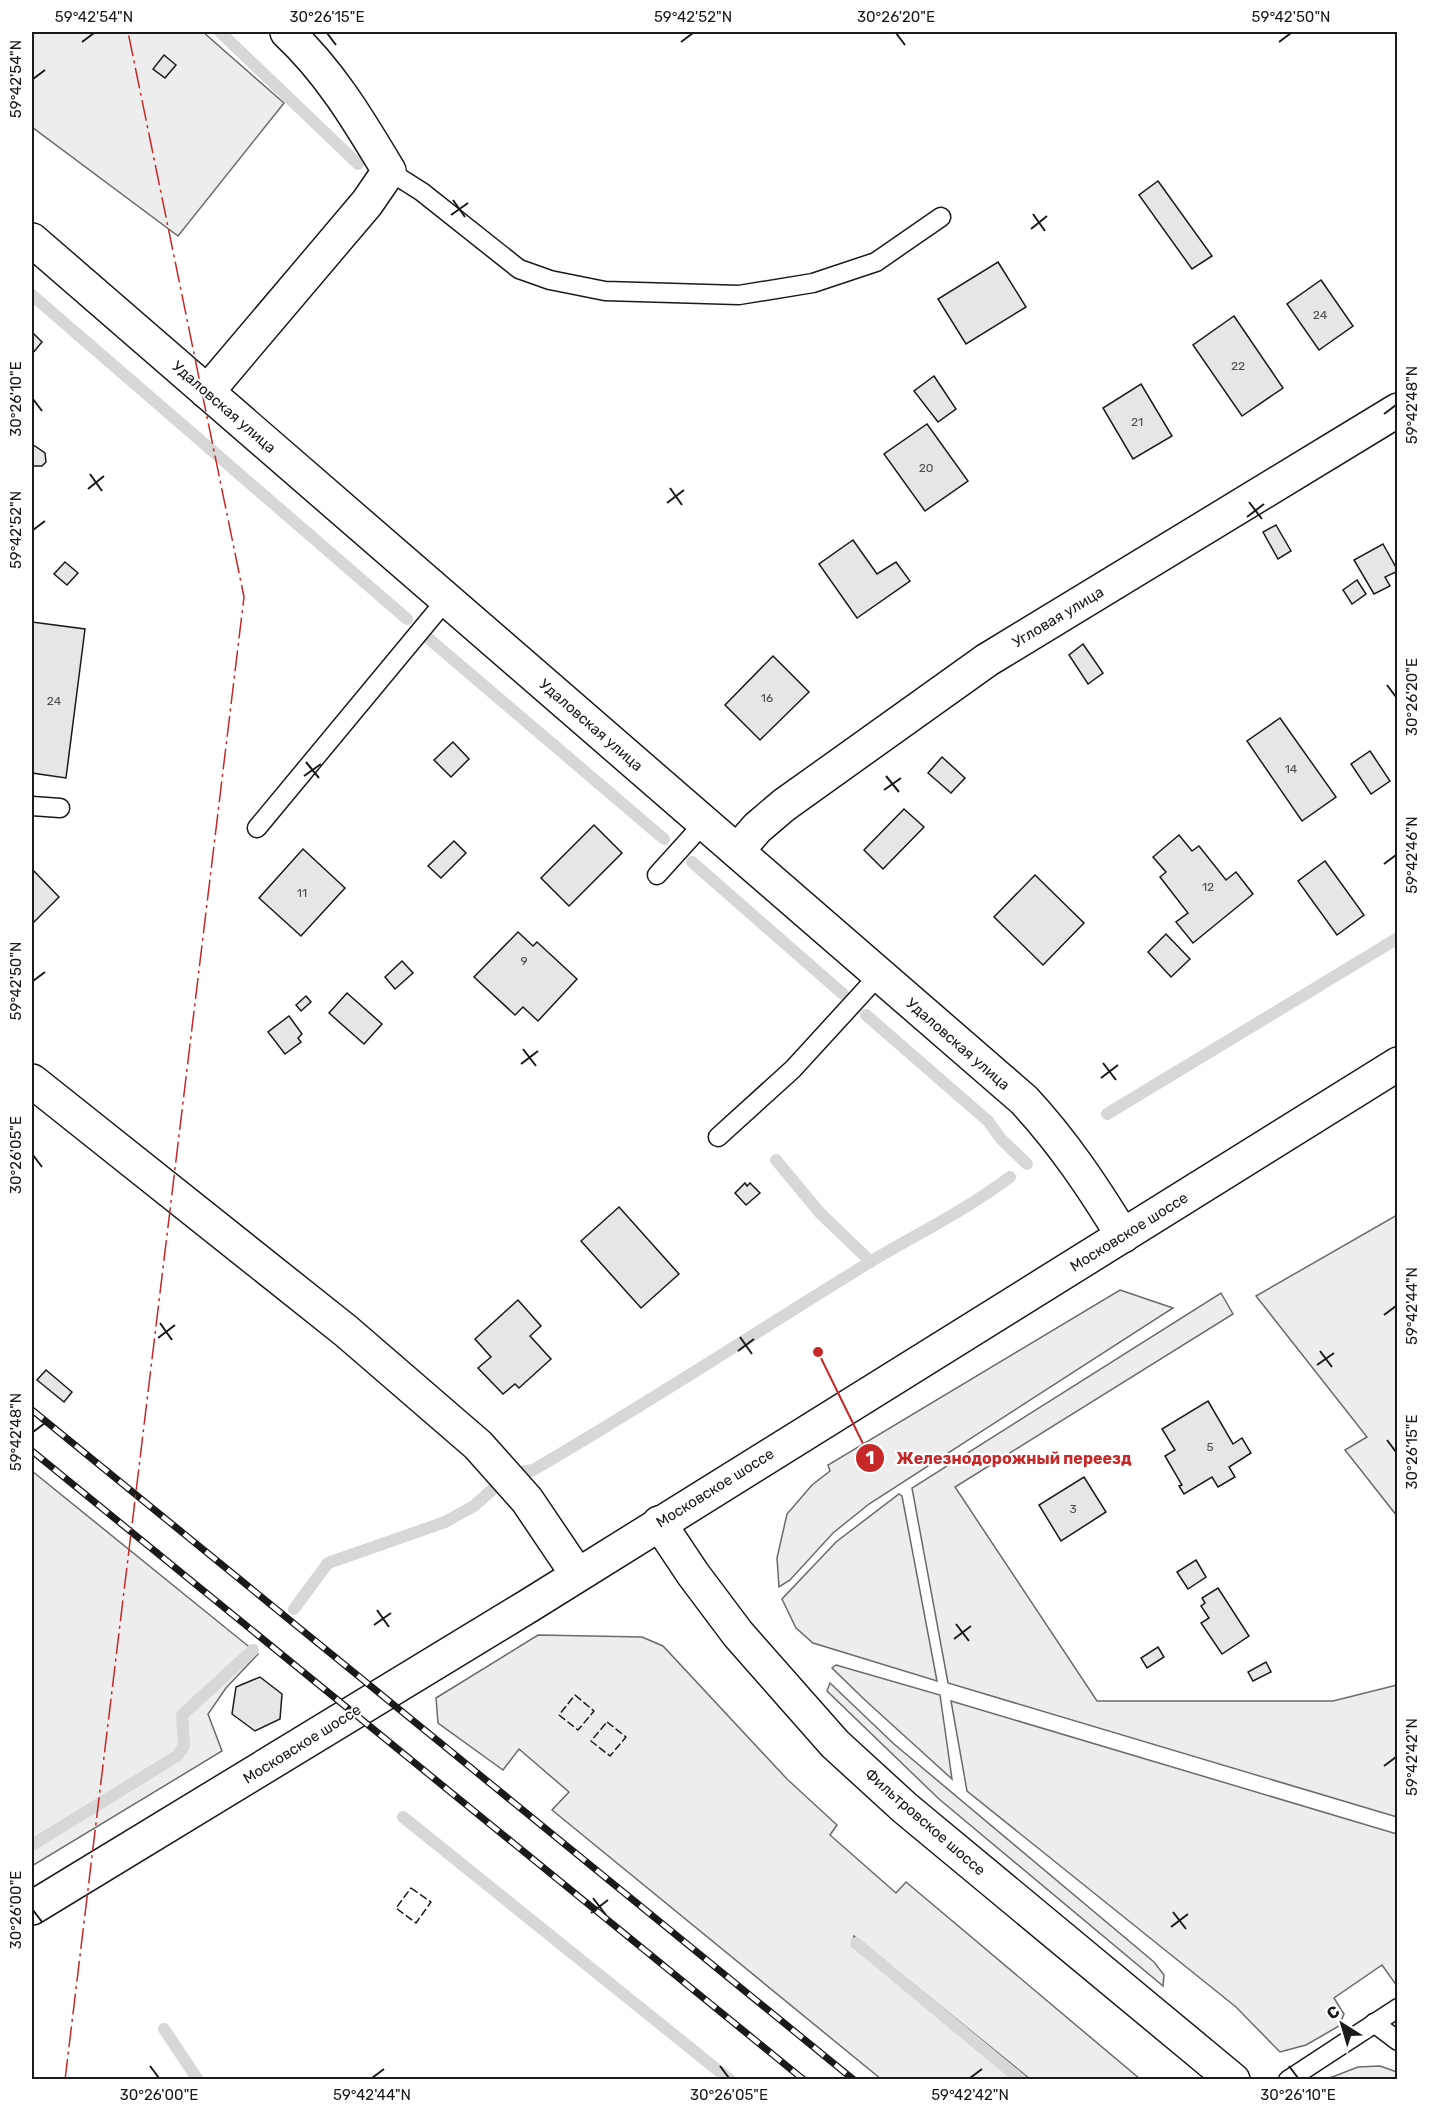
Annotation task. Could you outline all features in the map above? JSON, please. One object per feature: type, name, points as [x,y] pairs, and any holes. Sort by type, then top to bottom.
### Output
[{"type":"main road","points":[[207,392],[367,203],[389,171],[350,105],[326,74],[286,32]]},
{"type":"main road","name":"Удаловская улица","points":[[32,240],[1024,1100],[1057,1135],[1123,1236]]},
{"type":"main road","name":"Угловая улица","points":[[737,851],[757,828],[784,805],[987,660],[1398,410]]},
{"type":"main road","name":"Московское шоссе","points":[[32,1908],[577,1574],[1398,1064]]},
{"type":"main road","points":[[32,1081],[346,1331],[478,1445],[527,1500],[577,1574]]},
{"type":"main road","name":"Фильтровское шоссе","points":[[659,1523],[693,1574],[738,1634],[835,1744],[905,1808],[1233,2079]]},
{"type":"lane","points":[[389,171],[422,192],[519,269],[550,280],[605,291],[739,295],[813,284],[876,262],[941,217]]},
{"type":"lane","points":[[257,828],[446,600]]},
{"type":"lane","points":[[32,806],[60,808]]},
{"type":"lane","points":[[657,875],[704,823]]},
{"type":"lane","points":[[718,1137],[793,1069],[879,975]]},
{"type":"lane","points":[[1288,2079],[1398,2008]]},
{"type":"lane","points":[[1374,2023],[1398,2041]]},
{"type":"shaded area","points":[[32,32],[203,32],[284,103],[178,236],[32,127]]},
{"type":"shaded area","points":[[1397,1215],[1397,1516],[1345,1450],[1367,1437],[1256,1296]]},
{"type":"shaded area","points":[[1120,1290],[1173,1308],[869,1504],[833,1533],[790,1580],[779,1587],[777,1558],[787,1514],[812,1485],[830,1471],[828,1465]]},
{"type":"shaded area","points":[[1221,1293],[1233,1314],[955,1487],[1097,1701],[1333,1701],[1397,1685],[1397,1817],[948,1683],[912,1488]]},
{"type":"shaded area","points":[[32,1471],[258,1654],[226,1688],[208,1714],[222,1751],[32,1866]]},
{"type":"shaded area","points":[[899,1494],[902,1496],[937,1681],[813,1643],[796,1628],[782,1599],[836,1542]]},
{"type":"shaded area","points":[[538,1635],[642,1637],[663,1646],[787,1779],[837,1825],[830,1835],[896,1893],[906,1882],[1140,2079],[1030,2079],[854,1936],[852,1946],[1019,2079],[881,2079],[552,1810],[569,1792],[519,1749],[503,1770],[438,1723],[436,1698]]},
{"type":"shaded area","points":[[836,1665],[940,1695],[952,1779],[832,1668]]},
{"type":"shaded area","points":[[830,1683],[894,1744],[1154,1962],[1164,1975],[1163,1986],[939,1799],[827,1691]]},
{"type":"shaded area","points":[[951,1701],[1397,1834],[1397,1986],[1382,1965],[1334,1998],[1344,2014],[1339,2026],[1306,2045],[1280,2052],[1236,2007],[967,1791]]},
{"type":"shaded area","points":[[1380,2066],[1397,2072],[1397,2079],[1327,2079],[1358,2067]]},
{"type":"building","points":[[164,55],[176,65],[165,78],[153,69]]},
{"type":"building","points":[[1158,181],[1212,256],[1192,269],[1139,195]]},
{"type":"building","points":[[998,262],[1026,307],[966,344],[938,299]]},
{"type":"building","points":[[1321,280],[1353,326],[1319,350],[1287,304]]},
{"type":"building","points":[[1234,316],[1283,388],[1242,416],[1193,345]]},
{"type":"building","points":[[32,332],[42,342],[32,354]]},
{"type":"building","points":[[934,376],[956,409],[938,422],[914,391]]},
{"type":"building","points":[[1141,384],[1172,436],[1133,459],[1103,408]]},
{"type":"building","points":[[927,424],[968,481],[925,511],[884,454]]},
{"type":"building","points":[[32,444],[45,453],[46,462],[42,466],[32,466]]},
{"type":"building","points":[[1276,525],[1291,551],[1278,559],[1263,532]]},
{"type":"building","points":[[853,540],[877,574],[896,562],[910,581],[857,618],[819,564]]},
{"type":"building","points":[[1383,544],[1398,571],[1385,577],[1390,586],[1374,594],[1354,560]]},
{"type":"building","points":[[65,562],[78,573],[67,585],[54,574]]},
{"type":"building","points":[[1357,580],[1366,594],[1352,604],[1343,590]]},
{"type":"building","points":[[32,622],[85,629],[66,778],[32,773]]},
{"type":"building","points":[[1083,644],[1103,673],[1088,684],[1069,655]]},
{"type":"building","points":[[773,656],[809,692],[760,740],[725,705]]},
{"type":"building","points":[[1280,718],[1336,797],[1302,821],[1247,741]]},
{"type":"building","points":[[453,742],[469,759],[451,777],[434,760]]},
{"type":"building","points":[[1370,751],[1390,781],[1371,794],[1351,764]]},
{"type":"building","points":[[942,757],[965,778],[951,793],[928,773]]},
{"type":"building","points":[[904,809],[924,827],[883,869],[864,850]]},
{"type":"building","points":[[594,825],[622,853],[569,906],[541,878]]},
{"type":"building","points":[[1179,835],[1192,851],[1199,846],[1226,880],[1236,872],[1253,894],[1193,943],[1176,922],[1188,913],[1160,877],[1166,872],[1153,857]]},
{"type":"building","points":[[454,841],[466,853],[441,878],[428,866]]},
{"type":"building","points":[[303,849],[345,888],[301,936],[259,898]]},
{"type":"building","points":[[1325,861],[1364,915],[1337,935],[1298,881]]},
{"type":"building","points":[[32,869],[59,897],[32,924]]},
{"type":"building","points":[[1035,875],[1084,923],[1043,965],[994,917]]},
{"type":"building","points":[[518,932],[533,946],[537,942],[577,979],[538,1021],[523,1007],[515,1015],[474,977]]},
{"type":"building","points":[[1166,934],[1190,959],[1171,977],[1148,952]]},
{"type":"building","points":[[402,961],[413,973],[395,989],[385,977]]},
{"type":"building","points":[[347,993],[382,1024],[364,1044],[329,1013]]},
{"type":"building","points":[[306,996],[311,1002],[301,1011],[296,1005]]},
{"type":"building","points":[[289,1016],[302,1034],[298,1038],[301,1042],[285,1054],[268,1032]]},
{"type":"building","points":[[745,1183],[747,1186],[750,1183],[760,1193],[746,1205],[735,1193]]},
{"type":"building","points":[[619,1207],[679,1274],[641,1308],[581,1241]]},
{"type":"building","points":[[518,1300],[541,1326],[530,1336],[551,1359],[519,1388],[515,1384],[503,1394],[478,1368],[491,1357],[475,1339]]},
{"type":"building","points":[[46,1370],[72,1392],[64,1402],[37,1380]]},
{"type":"building","points":[[1208,1401],[1233,1444],[1242,1438],[1251,1453],[1229,1467],[1235,1477],[1218,1487],[1212,1477],[1184,1494],[1179,1486],[1182,1485],[1165,1456],[1175,1450],[1162,1429]]},
{"type":"building","points":[[1084,1477],[1106,1512],[1061,1541],[1039,1505]]},
{"type":"building","points":[[1196,1560],[1206,1577],[1188,1589],[1177,1572]]},
{"type":"building","points":[[1218,1588],[1249,1636],[1222,1654],[1201,1623],[1209,1618],[1201,1606],[1205,1603],[1202,1598]]},
{"type":"building","points":[[1158,1647],[1164,1657],[1147,1668],[1141,1658]]},
{"type":"building","points":[[1266,1662],[1271,1672],[1253,1681],[1248,1672]]},
{"type":"building","points":[[260,1677],[282,1694],[280,1719],[255,1731],[232,1714],[236,1687]]},
{"type":"waterway","points":[[220,32],[358,164]]},
{"type":"waterway","points":[[32,295],[407,619]]},
{"type":"waterway","points":[[428,638],[664,839]]},
{"type":"waterway","points":[[692,862],[843,994]]},
{"type":"waterway","points":[[1107,1114],[1398,938]]},
{"type":"waterway","points":[[866,1015],[988,1121],[1001,1139],[1027,1164]]},
{"type":"waterway","points":[[776,1160],[820,1213],[871,1262]]},
{"type":"waterway","points":[[519,1472],[533,1470],[576,1445],[870,1262],[959,1211],[1010,1177]]},
{"type":"waterway","points":[[294,1609],[328,1563],[445,1522],[474,1506],[495,1487]]},
{"type":"waterway","points":[[32,1845],[177,1756],[184,1746],[182,1715],[253,1650]]},
{"type":"waterway","points":[[403,1817],[730,2080]]},
{"type":"waterway","points":[[856,1943],[1021,2080]]},
{"type":"waterway","points":[[164,2029],[198,2080]]},
{"type":"railway","points":[[32,1410],[854,2080]]},
{"type":"railway","points":[[32,1451],[804,2080]]},
{"type":"fence","points":[[575,1695],[594,1711],[578,1730],[559,1715],[575,1695]]},
{"type":"fence","points":[[607,1722],[626,1737],[610,1756],[591,1741],[607,1722]]},
{"type":"fence","points":[[411,1888],[431,1902],[416,1923],[396,1908],[411,1888]]},
{"type":"power","points":[[65,2080],[244,597],[128,32]]},
{"type":"place","name":"Железнодорожный переезд","points":[[818,1352]]}]
